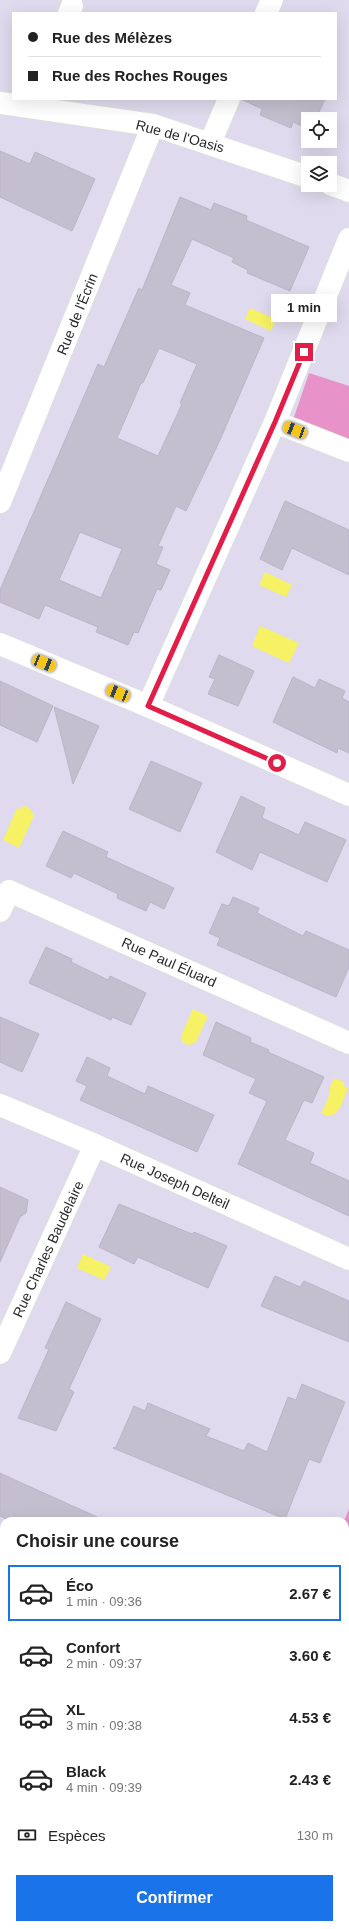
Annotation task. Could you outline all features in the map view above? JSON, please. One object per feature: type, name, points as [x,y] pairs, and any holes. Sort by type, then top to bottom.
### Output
[{"type":"street","points":[[266,12],[272,0]]},
{"type":"street","points":[[210,143],[229,100]]},
{"type":"street","name":"Rue de l'Oasis","points":[[0,103],[30,103],[153,125],[301,175]]},
{"type":"street","name":"Rue de l'Écrin","points":[[0,502],[153,125]]},
{"type":"street","points":[[337,187],[349,191]]},
{"type":"street","points":[[148,706],[275,422],[349,239]]},
{"type":"street","points":[[275,422],[349,450]]},
{"type":"street","points":[[0,644],[148,706],[349,795]]},
{"type":"street","name":"Rue Paul Éluard","points":[[0,911],[9,891],[349,1043]]},
{"type":"street","name":"Rue Joseph Delteil","points":[[0,1105],[95,1145],[349,1259]]},
{"type":"street","name":"Rue Charles Baudelaire","points":[[0,1353],[95,1145]]},
{"type":"shaded area","points":[[250,308],[276,319],[271,331],[245,319]]},
{"type":"shaded area","points":[[309,373],[349,386],[349,442],[292,423]]},
{"type":"shaded area","points":[[265,572],[292,585],[286,597],[259,585]]},
{"type":"shaded area","points":[[260,626],[299,643],[289,663],[252,646]]},
{"type":"shaded area","points":[[25,805],[30,809],[34,816],[19,848],[3,840],[17,808],[20,809]]},
{"type":"shaded area","points":[[193,1009],[208,1016],[196,1042],[189,1045],[183,1043],[181,1036]]},
{"type":"shaded area","points":[[335,1078],[344,1082],[344,1086],[348,1089],[338,1111],[331,1116],[326,1116],[322,1113],[322,1111],[328,1098],[331,1083]]},
{"type":"shaded area","points":[[83,1254],[111,1267],[104,1280],[77,1268]]},
{"type":"shaded area","points":[[349,1509],[349,1517],[346,1517]]},
{"type":"building","points":[[243,100],[325,100],[319,112],[301,112],[301,126],[293,122],[291,128],[260,115],[262,109]]},
{"type":"building","points":[[0,151],[30,164],[35,152],[95,179],[72,231],[0,197]]},
{"type":"building","points":[[180,197],[211,210],[214,203],[247,216],[246,220],[309,247],[290,291],[247,273],[248,270],[232,262],[234,258],[192,239],[171,285],[190,293],[185,305],[264,338],[220,440],[186,511],[176,506],[158,546],[163,547],[156,564],[170,570],[161,590],[157,589],[138,633],[134,632],[128,645],[96,632],[98,627],[45,605],[39,619],[0,602],[0,590],[98,364],[104,367],[139,288],[142,290]],"holes":[[[159,348],[197,364],[180,403],[182,404],[158,456],[117,438],[141,383],[143,383]],[[80,532],[122,549],[101,598],[59,580]]]},
{"type":"building","points":[[285,501],[349,530],[349,575],[292,548],[282,570],[260,559]]},
{"type":"building","points":[[219,655],[254,671],[238,706],[208,694],[215,679],[209,677]]},
{"type":"building","points":[[293,677],[315,688],[319,679],[345,691],[342,698],[349,702],[349,753],[338,748],[337,753],[273,722]]},
{"type":"building","points":[[0,681],[53,706],[37,742],[0,725]]},
{"type":"building","points":[[54,707],[99,726],[73,784]]},
{"type":"building","points":[[151,761],[202,783],[180,832],[129,809]]},
{"type":"building","points":[[241,796],[265,808],[262,818],[299,835],[305,822],[346,840],[327,882],[260,852],[252,870],[216,852]]},
{"type":"building","points":[[63,831],[108,852],[106,857],[174,888],[164,909],[150,902],[146,911],[117,898],[118,894],[74,873],[71,878],[46,866]]},
{"type":"building","points":[[233,897],[259,908],[257,913],[303,936],[306,931],[349,950],[349,967],[336,997],[217,945],[220,938],[209,933],[222,904],[229,906]]},
{"type":"building","points":[[46,947],[72,959],[71,962],[108,980],[110,976],[146,993],[131,1025],[112,1017],[111,1020],[29,983]]},
{"type":"building","points":[[0,1017],[39,1034],[22,1072],[0,1062]]},
{"type":"building","points":[[216,1022],[251,1038],[250,1042],[269,1050],[268,1052],[324,1077],[312,1103],[304,1100],[285,1140],[314,1153],[310,1163],[349,1181],[349,1216],[238,1164],[267,1101],[249,1093],[256,1079],[203,1055]]},
{"type":"building","points":[[87,1057],[110,1068],[107,1076],[145,1094],[148,1086],[214,1115],[197,1152],[80,1100],[87,1086],[76,1081]]},
{"type":"building","points":[[0,1187],[28,1200],[26,1213],[20,1217],[0,1262]]},
{"type":"building","points":[[119,1204],[192,1234],[194,1232],[227,1246],[208,1288],[138,1257],[134,1264],[99,1247]]},
{"type":"building","points":[[275,1276],[300,1287],[304,1281],[349,1301],[349,1342],[261,1306]]},
{"type":"building","points":[[66,1302],[101,1319],[69,1389],[74,1392],[56,1431],[18,1418],[49,1349],[45,1348]]},
{"type":"building","points":[[302,1384],[345,1402],[320,1463],[309,1459],[286,1517],[280,1517],[113,1448],[116,1447],[134,1406],[145,1411],[148,1403],[210,1429],[206,1436],[244,1451],[248,1443],[267,1452],[288,1397],[296,1400]]},
{"type":"building","points":[[0,1473],[97,1517],[2,1517],[0,1516]]},
{"type":"route","points":[[277,763],[148,706],[275,422],[304,352]]}]
